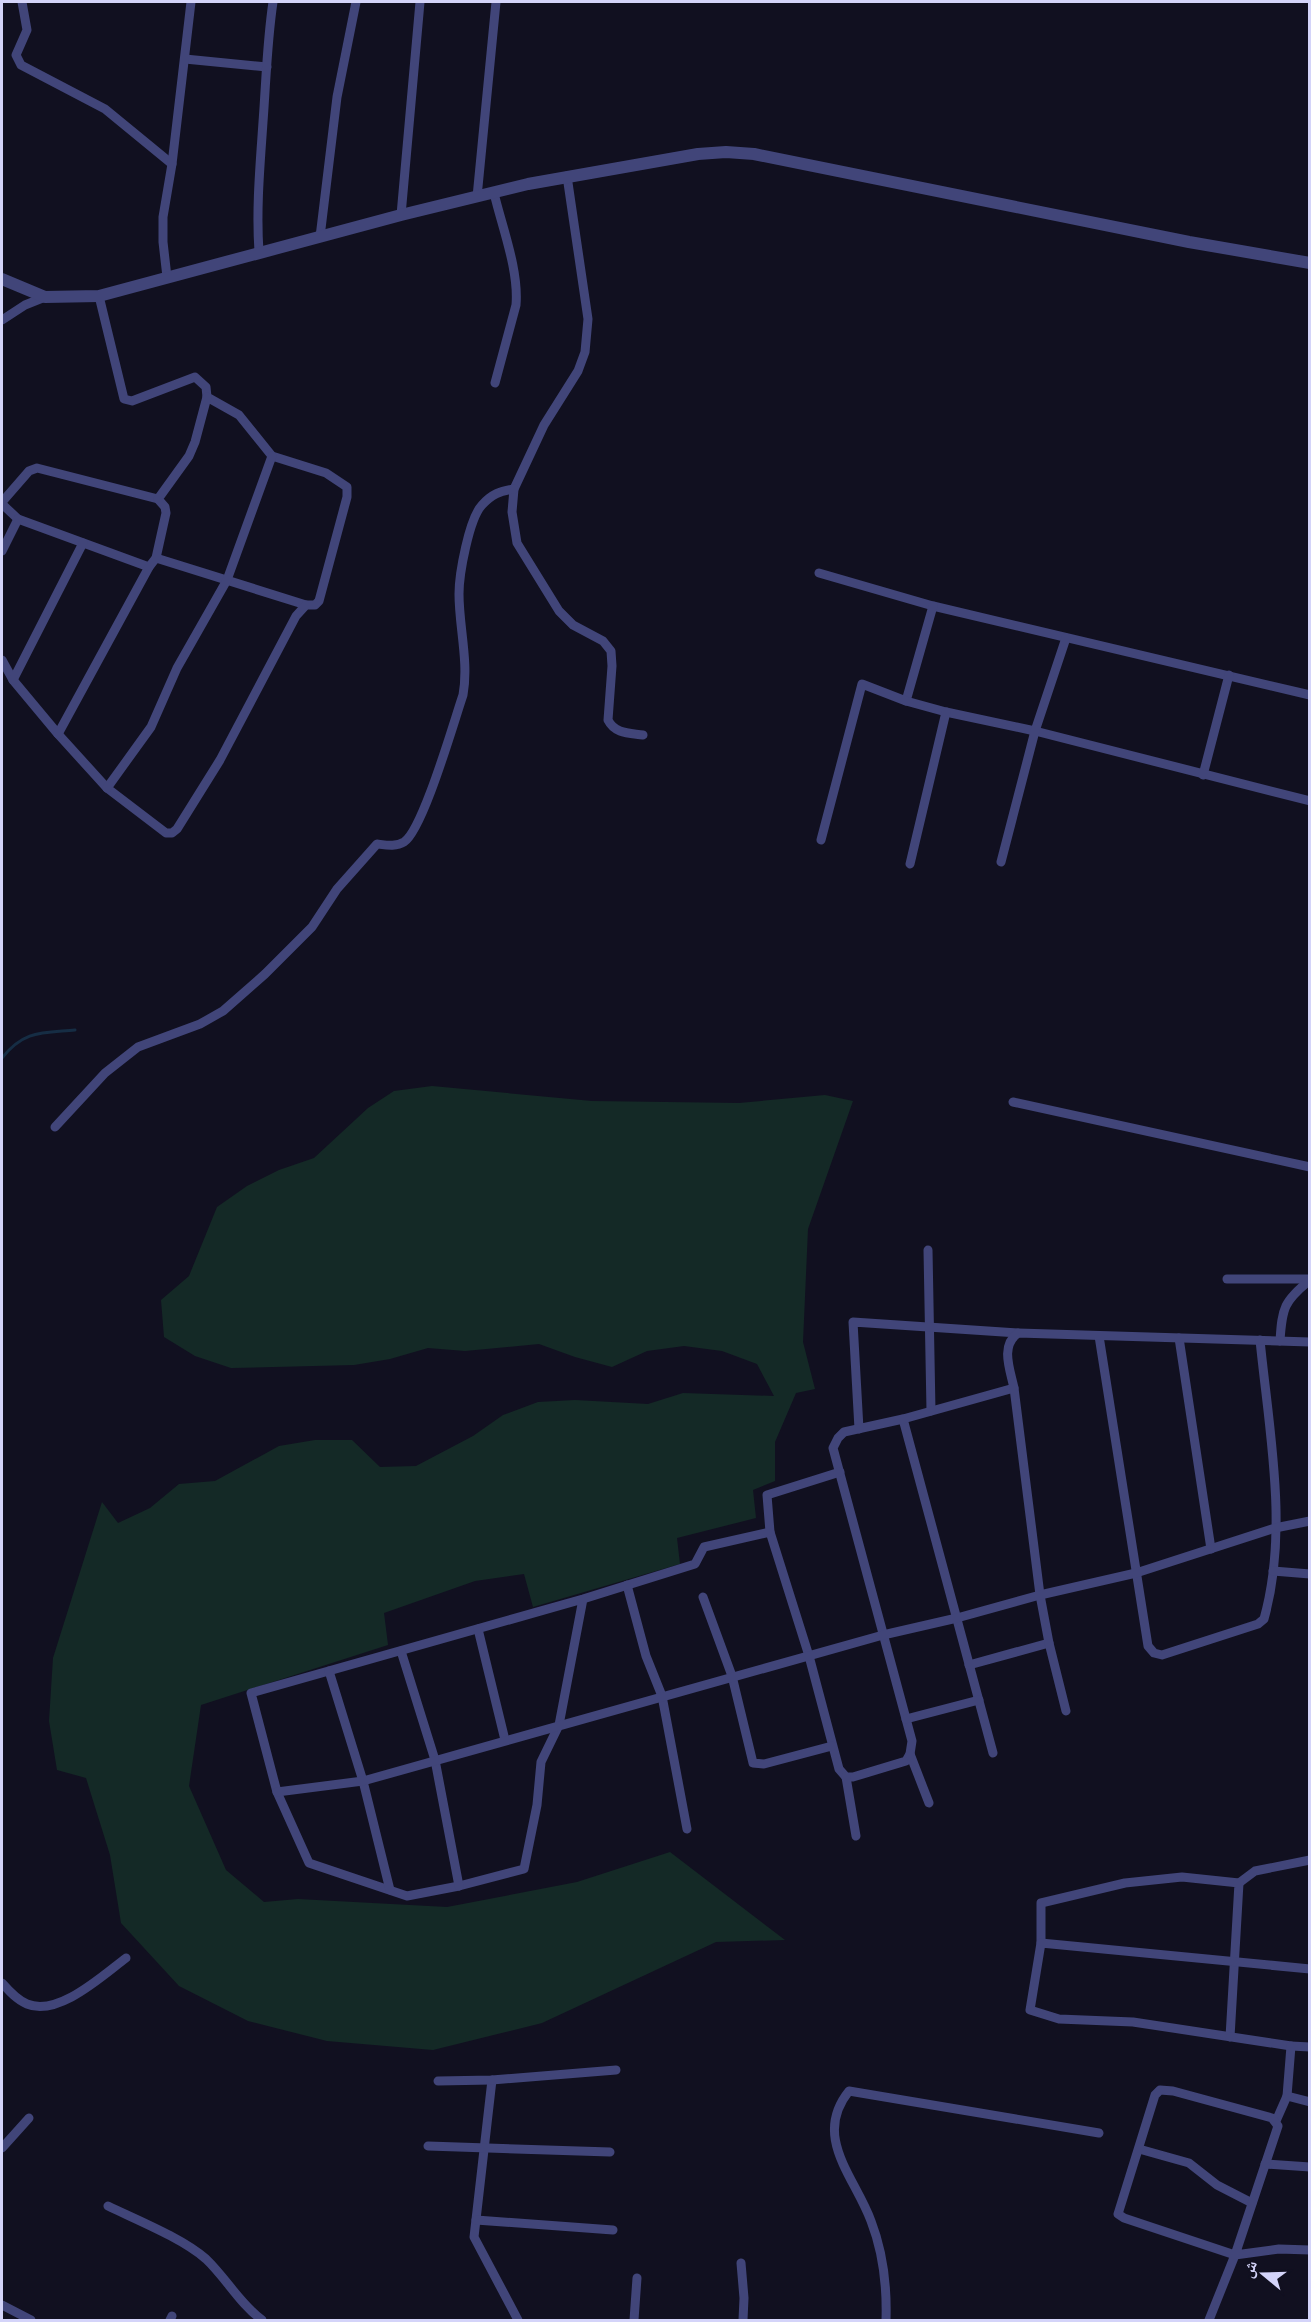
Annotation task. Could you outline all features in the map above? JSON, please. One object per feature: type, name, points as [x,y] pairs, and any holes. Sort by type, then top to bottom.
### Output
[{"type":"street","points":[[22,2],[27,30],[16,55],[21,65],[105,109],[172,164]]},
{"type":"street","points":[[167,277],[162,242],[163,217],[172,164],[191,2]]},
{"type":"street","points":[[258,252],[256,220],[267,40],[273,2]]},
{"type":"street","points":[[320,237],[337,97],[356,2]]},
{"type":"street","points":[[400,215],[420,2]]},
{"type":"street","points":[[477,197],[496,2]]},
{"type":"street","points":[[185,59],[267,67]]},
{"type":"street","points":[[2,320],[25,305],[45,297],[99,296],[400,215],[567,176],[698,154],[726,152],[754,154],[1189,242],[1310,263]]},
{"type":"street","points":[[567,176],[588,319],[585,352],[578,371],[544,425],[514,489],[512,512],[514,532],[523,555],[559,611],[573,626],[603,642],[611,651],[608,720],[611,727],[620,732],[643,735]]},
{"type":"street","points":[[494,193],[507,240],[517,295],[495,383]]},
{"type":"street","points":[[2,279],[45,297]]},
{"type":"street","points":[[99,296],[123,399],[132,400],[195,377],[206,387],[207,397],[192,449],[158,499]]},
{"type":"street","points":[[156,558],[306,605],[315,605],[319,601],[347,497],[347,487],[326,473],[272,456],[239,415],[207,397]]},
{"type":"street","points":[[107,788],[151,727],[177,668],[227,580],[272,456]]},
{"type":"street","points":[[58,734],[156,558],[166,513],[165,507],[158,499],[37,468],[29,471],[2,503],[18,519],[149,567]]},
{"type":"street","points":[[56,1127],[105,1073],[138,1047],[200,1023],[223,1011],[265,974],[312,927],[337,889],[377,844],[398,845],[406,841],[412,833],[422,812],[463,695],[465,676],[459,596],[460,580],[471,531],[480,506],[498,491],[514,489]]},
{"type":"street","points":[[2,551],[18,519]]},
{"type":"street","points":[[13,680],[83,543]]},
{"type":"street","points":[[819,573],[933,606],[1310,695]]},
{"type":"street","points":[[2,660],[13,680],[107,788],[166,832],[172,833],[177,829],[220,760],[296,616],[306,605]]},
{"type":"street","points":[[906,701],[933,606]]},
{"type":"street","points":[[1001,862],[1035,731],[1066,638]]},
{"type":"street","points":[[1203,775],[1229,675]]},
{"type":"street","points":[[821,840],[862,684],[906,701],[946,712],[1035,731],[1310,801]]},
{"type":"street","points":[[910,864],[946,712]]},
{"type":"street","points":[[1013,1102],[1310,1167]]},
{"type":"street","points":[[928,1250],[931,1411]]},
{"type":"street","points":[[1227,1279],[1310,1279]]},
{"type":"street","points":[[1280,1341],[1281,1318],[1290,1297],[1310,1279]]},
{"type":"street","points":[[859,1429],[853,1322],[1018,1334],[1310,1342]]},
{"type":"street","points":[[1018,1334],[1008,1345],[1008,1358],[1014,1388],[1040,1595],[1066,1711]]},
{"type":"street","points":[[1099,1336],[1148,1647],[1154,1653],[1162,1655],[1258,1624],[1263,1619],[1266,1610],[1273,1571],[1275,1497],[1260,1340]]},
{"type":"street","points":[[1179,1338],[1211,1549]]},
{"type":"street","points":[[846,1777],[906,1761],[910,1754],[912,1741],[833,1448],[844,1432],[903,1419],[1014,1388]]},
{"type":"street","points":[[903,1419],[993,1754]]},
{"type":"street","points":[[840,1472],[767,1495],[770,1532],[809,1656],[839,1769],[846,1777],[856,1836]]},
{"type":"street","points":[[277,1792],[363,1781],[732,1676],[883,1635],[1136,1572],[1275,1528],[1310,1521]]},
{"type":"street","points":[[583,1599],[558,1725],[541,1762],[537,1805],[524,1869],[459,1886],[407,1896],[309,1863],[277,1792],[251,1694],[583,1599],[695,1564],[704,1547],[770,1532]]},
{"type":"street","points":[[1273,1571],[1310,1574]]},
{"type":"street","points":[[627,1585],[646,1656],[662,1696],[687,1829]]},
{"type":"street","points":[[703,1597],[732,1676],[753,1763],[764,1764],[832,1746]]},
{"type":"street","points":[[478,1629],[506,1740]]},
{"type":"street","points":[[969,1665],[1049,1643]]},
{"type":"street","points":[[401,1651],[435,1760],[459,1886]]},
{"type":"street","points":[[329,1671],[363,1781],[390,1890]]},
{"type":"street","points":[[906,1719],[979,1700]]},
{"type":"street","points":[[910,1754],[929,1803]]},
{"type":"street","points":[[1310,1860],[1255,1871],[1239,1882],[1182,1877],[1125,1883],[1041,1903],[1041,1943],[1030,2010],[1059,2019],[1133,2022],[1310,2047]]},
{"type":"street","points":[[1230,2037],[1239,1882]]},
{"type":"street","points":[[1041,1943],[1310,1969]]},
{"type":"street","points":[[2,1983],[19,2000],[29,2005],[47,2008],[70,1998],[126,1958]]},
{"type":"street","points":[[1209,2320],[1235,2255],[1278,2126],[1276,2121],[1287,2096],[1291,2046]]},
{"type":"street","points":[[438,2081],[492,2080],[616,2070]]},
{"type":"street","points":[[492,2080],[474,2237],[518,2320]]},
{"type":"street","points":[[1276,2121],[1173,2091],[1160,2090],[1155,2095],[1118,2214],[1235,2255],[1279,2249],[1310,2250]]},
{"type":"street","points":[[886,2320],[887,2289],[872,2223],[854,2183],[837,2154],[833,2135],[840,2102],[849,2091],[1099,2133]]},
{"type":"street","points":[[1287,2096],[1310,2102]]},
{"type":"street","points":[[2,2148],[29,2118]]},
{"type":"street","points":[[428,2146],[485,2150],[610,2152]]},
{"type":"street","points":[[1139,2149],[1189,2163],[1217,2186],[1252,2203]]},
{"type":"street","points":[[1265,2164],[1310,2167]]},
{"type":"street","points":[[108,2206],[148,2225],[202,2256],[250,2310],[262,2320]]},
{"type":"street","points":[[476,2220],[613,2230]]},
{"type":"street","points":[[741,2263],[743,2320]]},
{"type":"street","points":[[634,2320],[636,2278]]},
{"type":"street","points":[[2,2305],[31,2320]]},
{"type":"green space","points":[[432,1086],[592,1101],[739,1103],[825,1095],[853,1101],[808,1229],[803,1342],[815,1389],[796,1393],[775,1442],[775,1481],[753,1490],[756,1518],[677,1538],[680,1564],[533,1607],[524,1574],[475,1581],[384,1613],[388,1645],[201,1705],[189,1786],[226,1870],[264,1902],[298,1899],[447,1907],[577,1882],[670,1852],[785,1940],[716,1942],[542,2023],[433,2050],[327,2041],[248,2021],[179,1986],[121,1923],[110,1855],[86,1778],[57,1770],[49,1721],[53,1658],[102,1502],[118,1523],[150,1508],[179,1484],[215,1481],[279,1446],[315,1440],[352,1440],[380,1467],[416,1466],[473,1436],[503,1415],[538,1402],[575,1400],[648,1404],[683,1393],[774,1396],[757,1364],[722,1351],[684,1346],[647,1351],[612,1367],[539,1344],[465,1351],[428,1348],[390,1359],[354,1365],[231,1368],[195,1356],[164,1337],[161,1300],[189,1276],[217,1207],[247,1186],[279,1170],[314,1158],[368,1108],[394,1091]]},
{"type":"waterway","points":[[2,1058],[18,1042],[26,1038],[43,1033],[75,1030]]}]
